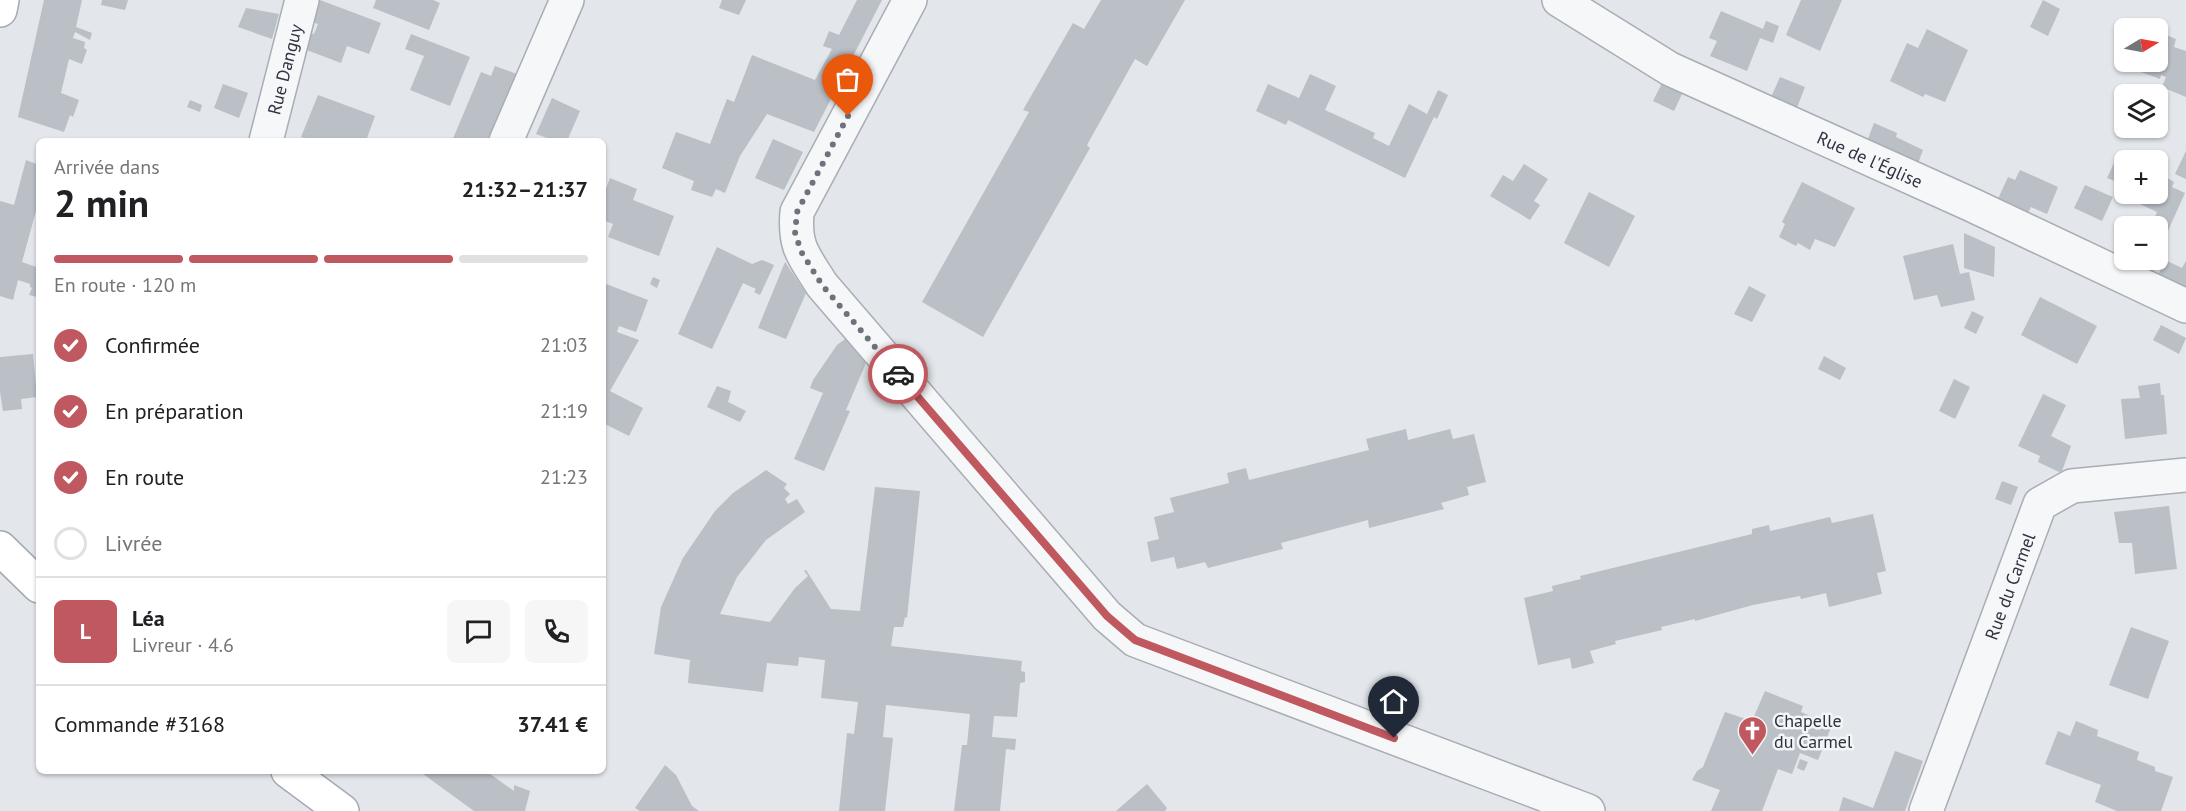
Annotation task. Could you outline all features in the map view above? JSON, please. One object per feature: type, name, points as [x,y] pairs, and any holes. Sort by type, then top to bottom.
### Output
[{"type":"main road","points":[[0,10],[2,0]]},
{"type":"main road","points":[[0,548],[36,583]]},
{"type":"main road","points":[[292,774],[342,811]]},
{"type":"street","name":"Rue Danguy","points":[[267,138],[303,0]]},
{"type":"street","points":[[507,138],[567,0]]},
{"type":"street","points":[[910,0],[797,212],[795,234],[802,253],[822,285],[1107,616],[1135,640],[1588,811]]},
{"type":"street","name":"Rue de l'Église","points":[[1559,0],[1670,69],[1970,204],[2186,306]]},
{"type":"street","name":"Rue du Carmel","points":[[1926,811],[2040,504],[2072,486],[2186,475]]},
{"type":"building","points":[[44,0],[82,0],[76,27],[92,33],[90,40],[75,32],[73,38],[85,42],[84,48],[87,50],[82,64],[69,59],[61,93],[79,100],[64,132],[18,117]]},
{"type":"building","points":[[102,0],[128,0],[125,10],[101,5]]},
{"type":"building","points":[[307,0],[320,0],[381,23],[369,54],[347,46],[341,63],[296,46],[300,29],[314,34],[318,24],[302,19]]},
{"type":"building","points":[[376,0],[433,0],[440,3],[429,30],[373,8]]},
{"type":"building","points":[[722,0],[746,0],[739,15],[719,8]]},
{"type":"building","points":[[857,0],[882,0],[814,132],[767,114],[740,156],[725,193],[716,189],[712,197],[691,190],[694,181],[662,168],[676,132],[710,144],[727,99],[734,102],[752,55],[815,80],[832,49],[823,46],[829,31],[839,35]]},
{"type":"building","points":[[1101,0],[1185,0],[1147,66],[1135,59],[1087,145],[1090,148],[983,337],[922,302],[1029,112],[1023,110],[1073,23],[1084,29]]},
{"type":"building","points":[[1801,0],[1842,0],[1820,51],[1786,35]]},
{"type":"building","points":[[2043,0],[2060,9],[2048,36],[2030,27]]},
{"type":"building","points":[[246,8],[279,14],[272,39],[238,27]]},
{"type":"building","points":[[1721,11],[1763,29],[1766,21],[1779,26],[1773,43],[1760,38],[1747,71],[1710,56],[1717,41],[1709,38]]},
{"type":"building","points":[[1927,29],[1968,50],[1945,102],[1925,94],[1923,97],[1890,81],[1907,43],[1918,48]]},
{"type":"building","points":[[411,34],[470,57],[450,106],[410,90],[424,56],[405,49]]},
{"type":"building","points":[[2168,36],[2176,39],[2174,47],[2186,51],[2186,97],[2168,90],[2168,84],[2163,84],[2166,77],[2161,75],[2160,79],[2141,72],[2168,72]]},
{"type":"building","points":[[495,66],[517,74],[488,138],[453,138],[481,72],[491,76]]},
{"type":"building","points":[[1310,74],[1336,86],[1325,110],[1375,133],[1373,138],[1389,146],[1409,104],[1427,114],[1438,90],[1448,95],[1437,119],[1434,117],[1405,178],[1288,120],[1286,125],[1256,111],[1268,84],[1299,98]]},
{"type":"building","points":[[1780,77],[1805,87],[1795,113],[1769,102]]},
{"type":"building","points":[[1662,83],[1683,92],[1674,111],[1653,101]]},
{"type":"building","points":[[223,84],[248,93],[239,118],[214,108]]},
{"type":"building","points":[[318,95],[375,116],[367,138],[301,137]]},
{"type":"building","points":[[552,98],[580,111],[568,138],[547,138],[536,134]]},
{"type":"building","points":[[190,100],[202,105],[200,112],[187,107]]},
{"type":"building","points":[[1874,123],[1897,133],[1896,137],[1923,150],[1917,166],[1866,144]]},
{"type":"building","points":[[773,139],[803,152],[784,190],[755,178]]},
{"type":"building","points":[[2186,151],[2186,179],[2175,174]]},
{"type":"building","points":[[26,160],[36,164],[36,211],[22,262],[36,267],[36,297],[29,295],[32,288],[30,284],[18,280],[13,300],[0,296],[0,201],[14,205]]},
{"type":"building","points":[[2114,163],[2114,181],[2107,178]]},
{"type":"building","points":[[1524,164],[1548,179],[1534,201],[1540,205],[1530,220],[1490,196],[1503,175],[1513,181]]},
{"type":"building","points":[[2020,170],[2058,187],[2047,214],[2031,207],[2027,215],[1997,201],[2008,177],[2015,180]]},
{"type":"building","points":[[610,178],[637,189],[633,200],[674,216],[659,256],[608,237],[613,224],[606,221],[606,189]]},
{"type":"building","points":[[2168,178],[2174,182],[2172,187],[2185,193],[2168,231],[2168,216],[2155,216],[2157,212],[2140,204],[2168,204]]},
{"type":"building","points":[[1802,182],[1855,208],[1835,247],[1815,239],[1810,250],[1798,243],[1796,246],[1779,237],[1785,224],[1782,222]]},
{"type":"building","points":[[2085,185],[2113,197],[2102,221],[2074,208]]},
{"type":"building","points":[[1589,192],[1635,216],[1609,267],[1564,243]]},
{"type":"building","points":[[1964,233],[1995,247],[1994,277],[1964,268]]},
{"type":"building","points":[[1953,244],[1960,274],[1969,272],[1975,300],[1941,307],[1937,295],[1914,300],[1903,256]]},
{"type":"building","points":[[717,247],[752,264],[762,260],[774,265],[760,295],[754,292],[756,289],[743,283],[712,349],[678,334]]},
{"type":"building","points":[[2168,261],[2182,268],[2186,261],[2186,292],[2156,279],[2160,270],[2168,270]]},
{"type":"building","points":[[785,262],[806,293],[786,339],[758,328]]},
{"type":"building","points":[[2138,270],[2151,270],[2149,275]]},
{"type":"building","points":[[653,277],[660,280],[657,288],[650,284]]},
{"type":"building","points":[[606,284],[648,300],[636,332],[619,326],[617,332],[639,340],[610,391],[643,408],[629,436],[606,424]]},
{"type":"building","points":[[1749,286],[1766,295],[1752,322],[1734,314]]},
{"type":"building","points":[[2040,297],[2097,326],[2077,364],[2021,335]]},
{"type":"building","points":[[1972,311],[1984,317],[1976,334],[1964,328]]},
{"type":"building","points":[[2161,325],[2186,338],[2179,354],[2153,340]]},
{"type":"building","points":[[845,339],[866,363],[846,410],[850,411],[824,471],[794,459],[823,393],[810,388],[813,380],[837,345]]},
{"type":"building","points":[[33,354],[36,397],[21,399],[22,409],[3,411],[0,392],[0,357]]},
{"type":"building","points":[[1824,356],[1846,368],[1840,380],[1818,369]]},
{"type":"building","points":[[1954,379],[1970,387],[1955,419],[1939,411]]},
{"type":"building","points":[[2160,383],[2161,395],[2164,395],[2167,434],[2125,439],[2121,399],[2140,398],[2138,386]]},
{"type":"building","points":[[717,386],[731,391],[728,402],[746,411],[740,422],[707,407]]},
{"type":"building","points":[[2043,394],[2066,405],[2051,436],[2071,446],[2062,471],[2059,472],[2038,462],[2040,456],[2018,446]]},
{"type":"building","points":[[1406,429],[1408,440],[1450,429],[1453,439],[1474,434],[1486,482],[1467,487],[1469,495],[1441,503],[1444,509],[1369,528],[1368,520],[1281,543],[1283,549],[1208,568],[1205,562],[1177,569],[1174,557],[1151,562],[1147,542],[1159,539],[1154,517],[1174,512],[1170,498],[1229,483],[1227,473],[1246,468],[1249,480],[1369,450],[1366,439]]},
{"type":"building","points":[[766,470],[787,484],[784,488],[790,494],[785,499],[788,504],[797,499],[805,512],[766,540],[737,577],[720,614],[770,622],[795,588],[808,576],[804,571],[806,570],[831,609],[860,611],[875,487],[920,491],[907,618],[905,617],[903,627],[894,627],[891,646],[1022,661],[1021,671],[1025,672],[1025,682],[1020,683],[1017,717],[994,716],[992,737],[1016,739],[1015,750],[1006,749],[1000,811],[954,811],[962,745],[967,745],[970,714],[886,705],[883,737],[893,738],[885,811],[839,811],[847,733],[854,734],[858,702],[821,698],[825,660],[799,657],[798,666],[767,663],[763,692],[688,683],[690,660],[654,654],[661,607],[683,558],[715,511],[733,493]]},
{"type":"building","points":[[2002,481],[2018,487],[2011,505],[1995,499]]},
{"type":"building","points":[[2169,506],[2177,569],[2135,574],[2132,543],[2119,543],[2114,512]]},
{"type":"building","points":[[1873,514],[1886,571],[1877,573],[1882,594],[1829,607],[1826,593],[1801,599],[1800,596],[1753,605],[1695,621],[1695,619],[1661,627],[1662,630],[1615,641],[1616,644],[1590,651],[1594,663],[1572,669],[1570,658],[1538,665],[1524,598],[1553,591],[1552,586],[1581,579],[1580,576],[1752,534],[1752,529],[1769,525],[1770,531],[1830,517],[1832,523]]},
{"type":"building","points":[[2131,627],[2169,641],[2148,699],[2109,685]]},
{"type":"building","name":"Chapelle du Carmel","points":[[1765,691],[1803,706],[1801,712],[1832,725],[1818,760],[1800,753],[1792,774],[1778,769],[1762,811],[1711,811],[1720,790],[1692,780],[1697,771],[1703,767],[1725,712],[1752,721]]},
{"type":"building","points":[[2076,721],[2098,730],[2097,736],[2139,752],[2137,760],[2155,767],[2155,771],[2173,777],[2161,811],[2117,811],[2095,802],[2101,785],[2045,764],[2058,731],[2070,736]]},
{"type":"building","points":[[1895,751],[1923,761],[1905,811],[1839,811],[1843,797],[1873,808]]},
{"type":"building","points":[[1800,759],[1808,762],[1804,771],[1797,768]]},
{"type":"building","points":[[665,765],[676,775],[692,806],[699,811],[640,811],[635,808]]},
{"type":"building","points":[[423,774],[490,774],[514,791],[514,785],[530,791],[525,811],[474,811]]},
{"type":"building","points":[[1147,784],[1167,808],[1165,811],[1116,811]]},
{"type":"way so far","points":[[848,116],[797,212],[795,234],[802,253],[822,285],[898,374]]},
{"type":"place","name":"Chapelle du Carmel","points":[[1753,756]]},
{"type":"route","points":[[898,374],[968,452],[1107,616],[1135,640],[1394,738]]}]
